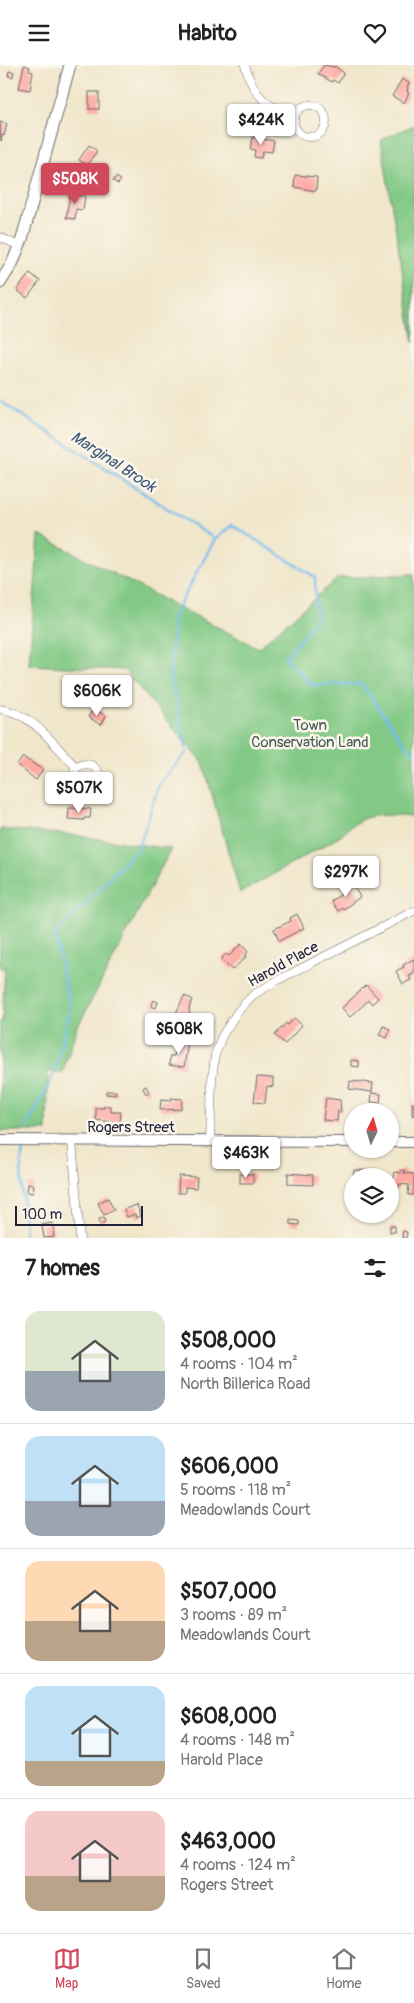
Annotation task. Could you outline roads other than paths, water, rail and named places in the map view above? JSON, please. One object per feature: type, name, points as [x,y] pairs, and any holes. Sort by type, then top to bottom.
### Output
[{"type":"main road","points":[[0,283],[12,264],[19,246],[70,65]]},
{"type":"street","points":[[244,65],[252,87],[260,98],[269,105],[295,115]]},
{"type":"street","points":[[313,105],[325,115],[326,126],[320,134],[305,136],[301,134],[295,125],[295,115],[302,107],[313,105]]},
{"type":"street","points":[[0,237],[19,246]]},
{"type":"street","points":[[0,709],[13,712],[34,724],[76,767]]},
{"type":"street","name":"Harold Place","points":[[210,1142],[212,1080],[215,1055],[222,1036],[238,1011],[253,995],[278,980],[414,911]]},
{"type":"street","name":"Rogers Street","points":[[0,1140],[344,1142]]},
{"type":"street","points":[[72,1141],[80,1238]]},
{"type":"street","points":[[399,1142],[414,1142]]},
{"type":"waterway","name":"Marginal Brook","points":[[0,401],[215,539]]},
{"type":"waterway","points":[[27,1128],[54,1074],[70,1009],[55,935],[139,847],[159,784],[187,752],[170,674],[174,615],[215,539],[232,525],[315,577],[316,619],[285,658],[312,685],[362,684],[406,746],[414,752]]},
{"type":"waterway","points":[[23,1146],[21,1166],[25,1238]]},
{"type":"park label","name":"Town Conservation Land","points":[[310,734]]}]
